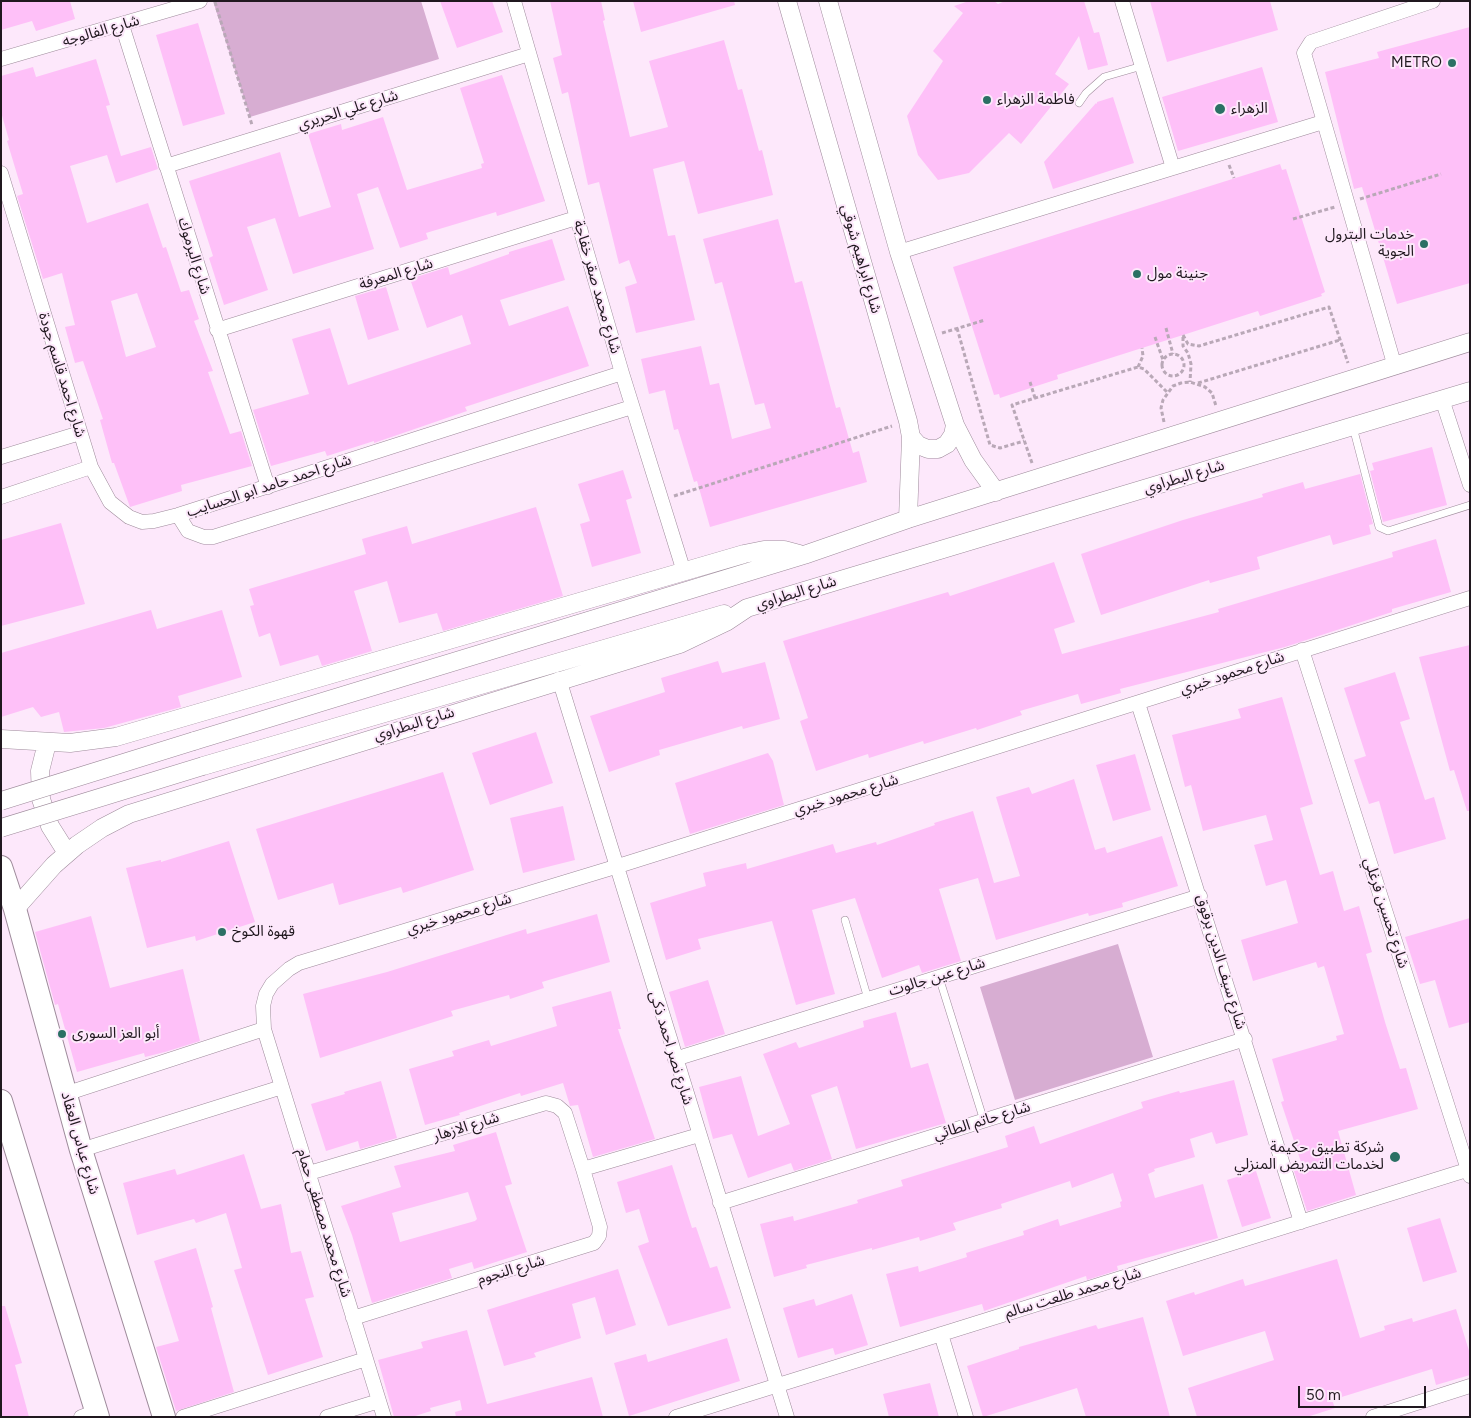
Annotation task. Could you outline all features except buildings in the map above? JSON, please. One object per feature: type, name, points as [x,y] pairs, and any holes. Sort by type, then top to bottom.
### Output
[{"type":"main road","name":"شارع عباس العقاد","points":[[1,867],[15,909],[81,1150],[164,1417]]},
{"type":"main road","points":[[1,1101],[92,1415]]},
{"type":"street","name":"شارع الفالوجه","points":[[1,59],[200,1]]},
{"type":"street","name":"شارع محمد صقر خفاجة","points":[[514,1],[632,407],[684,572]]},
{"type":"street","name":"شارع ابراهيم شوقي","points":[[787,1],[910,429],[908,519]]},
{"type":"street","points":[[828,1],[899,252],[955,425],[973,460],[996,492]]},
{"type":"street","points":[[1122,1],[1173,168]]},
{"type":"street","points":[[1395,367],[1305,60],[1306,46],[1311,42],[1433,1]]},
{"type":"street","name":"شارع اليرموك","points":[[122,25],[217,330],[268,486]]},
{"type":"street","name":"شارع علي الحريري","points":[[166,166],[529,54]]},
{"type":"street","points":[[899,252],[1323,122]]},
{"type":"street","name":"شارع احمد قاسم جودة","points":[[1,173],[91,467],[110,502],[129,517],[142,522],[178,515]]},
{"type":"street","name":"شارع المعرفة","points":[[217,330],[576,218]]},
{"type":"street","points":[[1,801],[804,555],[908,519],[1355,380],[1470,342]]},
{"type":"street","name":"شارع احمد حامد ابو الحسايب","points":[[622,373],[178,515],[188,531],[204,537],[213,537],[632,407]]},
{"type":"street","name":"شارع البطراوي","points":[[15,909],[67,853],[102,828],[129,814],[559,679],[680,644],[726,622],[746,608],[1470,391]]},
{"type":"street","points":[[1442,399],[1470,485]]},
{"type":"street","points":[[910,429],[918,445],[928,449],[938,449],[947,444],[953,435],[955,425]]},
{"type":"street","points":[[1,457],[80,433]]},
{"type":"street","points":[[1,497],[91,467]]},
{"type":"street","points":[[1,739],[47,743],[93,741],[143,730],[764,550],[784,550],[804,555]]},
{"type":"street","name":"شارع محمود خيري","points":[[264,1029],[263,1006],[266,994],[280,976],[300,963],[615,867],[1470,598]]},
{"type":"street","points":[[1,828],[203,766],[746,608]]},
{"type":"street","name":"شارع تحسين فرغلي","points":[[1302,650],[1469,1172]]},
{"type":"street","name":"شارع نصر احمد ذكى","points":[[559,679],[615,867],[787,1417]]},
{"type":"street","name":"شارع سيف الدين برقوق","points":[[1138,703],[1301,1222]]},
{"type":"street","points":[[47,743],[40,771],[41,799],[50,826],[67,853]]},
{"type":"street","name":"شارع عين جالوت","points":[[675,1059],[1200,896]]},
{"type":"street","points":[[65,1094],[264,1029]]},
{"type":"street","name":"شارع محمد مصطفى حمام","points":[[264,1029],[384,1417]]},
{"type":"street","name":"شارع حاتم الطائي","points":[[720,1203],[1245,1040]]},
{"type":"street","points":[[81,1150],[282,1087]]},
{"type":"street","name":"شارع الازهار","points":[[309,1174],[546,1103],[557,1106],[565,1113],[583,1169]]},
{"type":"street","points":[[583,1169],[699,1135]]},
{"type":"street","name":"شارع النجوم","points":[[353,1318],[594,1243],[599,1236],[600,1227],[583,1169]]},
{"type":"street","name":"شارع محمد طلعت سالم","points":[[676,1417],[1301,1222],[1469,1172]]},
{"type":"street","points":[[941,1334],[966,1417]]},
{"type":"street","points":[[183,1417],[366,1359]]},
{"type":"street","points":[[1374,1417],[1470,1386]]},
{"type":"street","points":[[327,1417],[379,1401]]},
{"type":"lane","points":[[1079,104],[1086,93],[1104,78],[1142,66]]},
{"type":"lane","points":[[1353,426],[1379,527],[1388,531],[1470,505]]},
{"type":"lane","points":[[845,920],[868,999]]},
{"type":"lane","points":[[939,977],[984,1121]]},
{"type":"path","points":[[215,1],[256,138]]},
{"type":"path","points":[[1293,220],[1440,174]]},
{"type":"path","points":[[1190,382],[1191,364],[1188,353],[1183,346],[1183,335],[1188,344],[1199,346],[1329,307],[1355,380]]},
{"type":"path","points":[[926,338],[985,320]]},
{"type":"path","points":[[957,328],[990,445],[1000,448],[1024,441]]},
{"type":"path","points":[[1166,328],[1173,354]]},
{"type":"path","points":[[1155,337],[1163,360],[1162,365],[1165,373],[1169,376],[1178,375],[1184,368],[1182,358],[1173,354]]},
{"type":"path","points":[[1168,438],[1161,408],[1167,392],[1181,383],[1198,383],[1340,340]]},
{"type":"path","points":[[1138,367],[1143,356],[1142,348]]},
{"type":"path","points":[[1163,360],[1173,354]]},
{"type":"path","points":[[1038,478],[1012,405],[1138,367],[1144,369],[1167,392]]},
{"type":"path","points":[[1178,375],[1181,383]]},
{"type":"path","points":[[1030,382],[1035,398]]},
{"type":"path","points":[[1198,383],[1212,393],[1221,421]]},
{"type":"path","points":[[662,500],[910,429]]},
{"type":"shaded area","points":[[213,1],[421,1],[439,59],[250,117]]},
{"type":"shaded area","points":[[1118,944],[1153,1057],[1015,1100],[980,987]]},
{"type":"place","name":"METRO","points":[[1452,63]]},
{"type":"place","name":"فاطمة الزهراء","points":[[987,100]]},
{"type":"place","name":"الزهراء","points":[[1220,109]]},
{"type":"place","name":"خدمات البترول الجوية","points":[[1424,244]]},
{"type":"place","name":"جنينة مول","points":[[1137,274]]},
{"type":"place","name":"قهوة الكوخ","points":[[222,932]]},
{"type":"place","name":"أبو العز السورى","points":[[62,1034]]},
{"type":"place","name":"شركة تطبيق حكيمة لخدمات التمريض المنزلي","points":[[1395,1157]]}]
